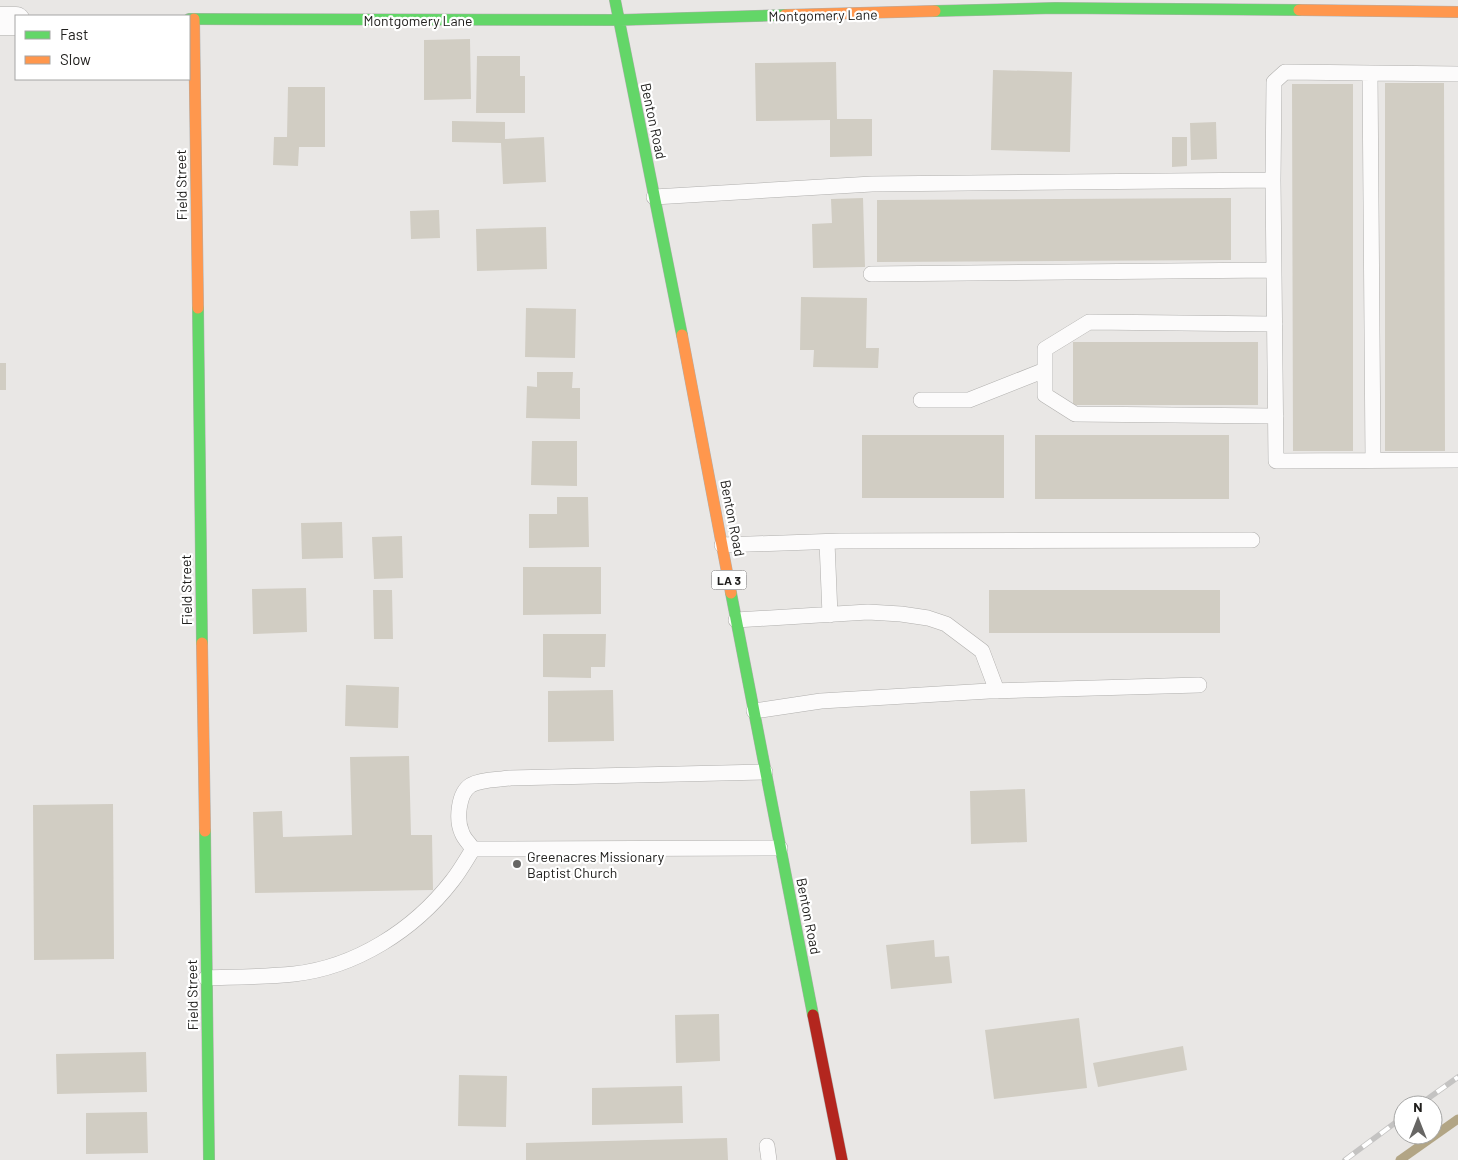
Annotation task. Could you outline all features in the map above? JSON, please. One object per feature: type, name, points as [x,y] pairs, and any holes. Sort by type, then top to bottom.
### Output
[{"type":"street","name":"Benton Road","points":[[615,0],[842,1160]]},
{"type":"street","name":"Montgomery Lane","points":[[192,19],[619,20],[804,16],[939,6],[1055,8],[1171,4],[1458,12]]},
{"type":"street","name":"Field Street","points":[[192,19],[209,1160]]},
{"type":"street","points":[[0,21],[15,21]]},
{"type":"lane","points":[[804,0],[804,16]]},
{"type":"lane","points":[[1458,74],[1286,72],[1274,82],[1273,180],[1276,461],[1458,460]]},
{"type":"lane","points":[[1370,73],[1373,460]]},
{"type":"lane","points":[[654,197],[872,184],[1273,180]]},
{"type":"lane","points":[[871,274],[1274,270]]},
{"type":"lane","points":[[1275,324],[1089,322],[1045,349],[1044,395],[1075,414],[1276,416]]},
{"type":"lane","points":[[921,400],[968,400],[1045,370]]},
{"type":"lane","points":[[722,545],[826,542],[1252,540]]},
{"type":"lane","points":[[826,542],[830,615]]},
{"type":"lane","points":[[736,620],[868,612],[928,618],[946,624],[982,651],[997,691]]},
{"type":"lane","points":[[754,711],[820,701],[997,691],[1199,685]]},
{"type":"lane","points":[[473,849],[462,834],[459,817],[462,797],[469,786],[480,782],[510,778],[765,772]]},
{"type":"lane","points":[[473,849],[780,848]]},
{"type":"lane","points":[[206,978],[294,974],[321,969],[372,949],[388,941],[433,903],[452,880],[473,849]]},
{"type":"building","points":[[470,39],[471,99],[424,100],[424,40]]},
{"type":"building","points":[[477,56],[520,56],[520,76],[525,76],[525,113],[476,113]]},
{"type":"building","points":[[836,62],[837,119],[872,119],[872,156],[830,157],[830,120],[756,121],[755,63]]},
{"type":"building","points":[[993,70],[1072,72],[1070,152],[991,150]]},
{"type":"building","points":[[1385,83],[1444,83],[1445,451],[1385,451]]},
{"type":"building","points":[[1292,84],[1353,84],[1353,451],[1293,451]]},
{"type":"building","points":[[288,87],[325,87],[325,147],[299,147],[298,166],[273,165],[274,137],[287,137]]},
{"type":"building","points":[[452,121],[505,122],[505,139],[544,137],[546,182],[503,184],[501,143],[452,142]]},
{"type":"building","points":[[1216,122],[1217,159],[1191,160],[1190,123]]},
{"type":"building","points":[[1172,137],[1187,137],[1187,166],[1172,167]]},
{"type":"building","points":[[863,198],[865,267],[813,268],[812,224],[832,223],[831,199]]},
{"type":"building","points":[[1231,198],[1231,260],[877,262],[877,200]]},
{"type":"building","points":[[439,210],[440,238],[411,239],[410,211]]},
{"type":"building","points":[[546,227],[547,269],[477,271],[476,229]]},
{"type":"building","points":[[801,297],[867,298],[866,348],[879,348],[878,368],[813,367],[814,350],[800,350]]},
{"type":"building","points":[[526,308],[576,309],[575,358],[525,357]]},
{"type":"building","points":[[1073,342],[1258,342],[1258,405],[1073,405]]},
{"type":"building","points":[[0,363],[6,363],[6,390],[0,390]]},
{"type":"building","points":[[537,372],[573,372],[572,388],[580,388],[580,419],[526,418],[527,386],[537,387]]},
{"type":"building","points":[[862,435],[1004,435],[1004,498],[862,498]]},
{"type":"building","points":[[1035,435],[1229,435],[1229,499],[1035,499]]},
{"type":"building","points":[[532,441],[577,441],[577,486],[531,485]]},
{"type":"building","points":[[557,497],[588,497],[589,547],[529,548],[529,514],[557,514]]},
{"type":"building","points":[[342,522],[343,558],[302,559],[301,523]]},
{"type":"building","points":[[402,536],[403,578],[374,579],[372,537]]},
{"type":"building","points":[[523,567],[601,567],[601,614],[523,615]]},
{"type":"building","points":[[306,588],[307,632],[253,634],[252,589]]},
{"type":"building","points":[[373,590],[392,590],[393,639],[374,639]]},
{"type":"building","points":[[989,590],[1220,590],[1220,633],[989,633]]},
{"type":"building","points":[[543,634],[606,634],[605,667],[591,667],[591,678],[543,677]]},
{"type":"building","points":[[346,685],[399,687],[398,728],[345,726]]},
{"type":"building","points":[[613,690],[614,741],[548,742],[548,691]]},
{"type":"building","points":[[409,756],[411,835],[432,835],[433,890],[255,893],[253,812],[282,811],[283,837],[352,835],[350,757]]},
{"type":"building","points":[[1025,789],[1027,842],[971,844],[970,791]]},
{"type":"building","points":[[113,804],[114,959],[34,960],[33,805]]},
{"type":"building","points":[[934,940],[935,957],[949,956],[952,983],[891,989],[886,945]]},
{"type":"building","points":[[719,1014],[720,1061],[676,1063],[675,1015]]},
{"type":"building","points":[[1079,1018],[1087,1088],[994,1099],[985,1030]]},
{"type":"building","points":[[1183,1046],[1187,1070],[1098,1087],[1093,1063]]},
{"type":"building","points":[[146,1052],[147,1092],[57,1094],[56,1054]]},
{"type":"building","points":[[459,1075],[507,1076],[506,1127],[458,1126]]},
{"type":"building","points":[[682,1086],[683,1123],[592,1125],[592,1088]]},
{"type":"building","points":[[147,1112],[148,1153],[86,1154],[86,1113]]},
{"type":"building","points":[[727,1138],[728,1160],[526,1160],[526,1143]]},
{"type":"waterway","points":[[1400,1160],[1458,1119]]},
{"type":"railway","points":[[1433,1095],[1458,1077]]},
{"type":"railway","points":[[1345,1160],[1393,1124]]},
{"type":"traffic: fast","points":[[615,0],[682,335]]},
{"type":"traffic: fast","points":[[935,11],[1055,8],[1299,10]]},
{"type":"traffic: fast","points":[[190,19],[619,20],[785,15]]},
{"type":"traffic: fast","points":[[198,308],[202,643]]},
{"type":"traffic: fast","points":[[731,593],[813,1015]]},
{"type":"traffic: fast","points":[[205,831],[209,1160]]},
{"type":"traffic: slow","points":[[1299,10],[1458,12]]},
{"type":"traffic: slow","points":[[785,15],[935,11]]},
{"type":"traffic: slow","points":[[194,19],[198,308]]},
{"type":"traffic: slow","points":[[682,335],[731,593]]},
{"type":"traffic: slow","points":[[202,643],[205,831]]},
{"type":"traffic: jam","points":[[813,1015],[842,1160]]},
{"type":"place","name":"Greenacres Missionary Baptist Church","points":[[517,864]]}]
